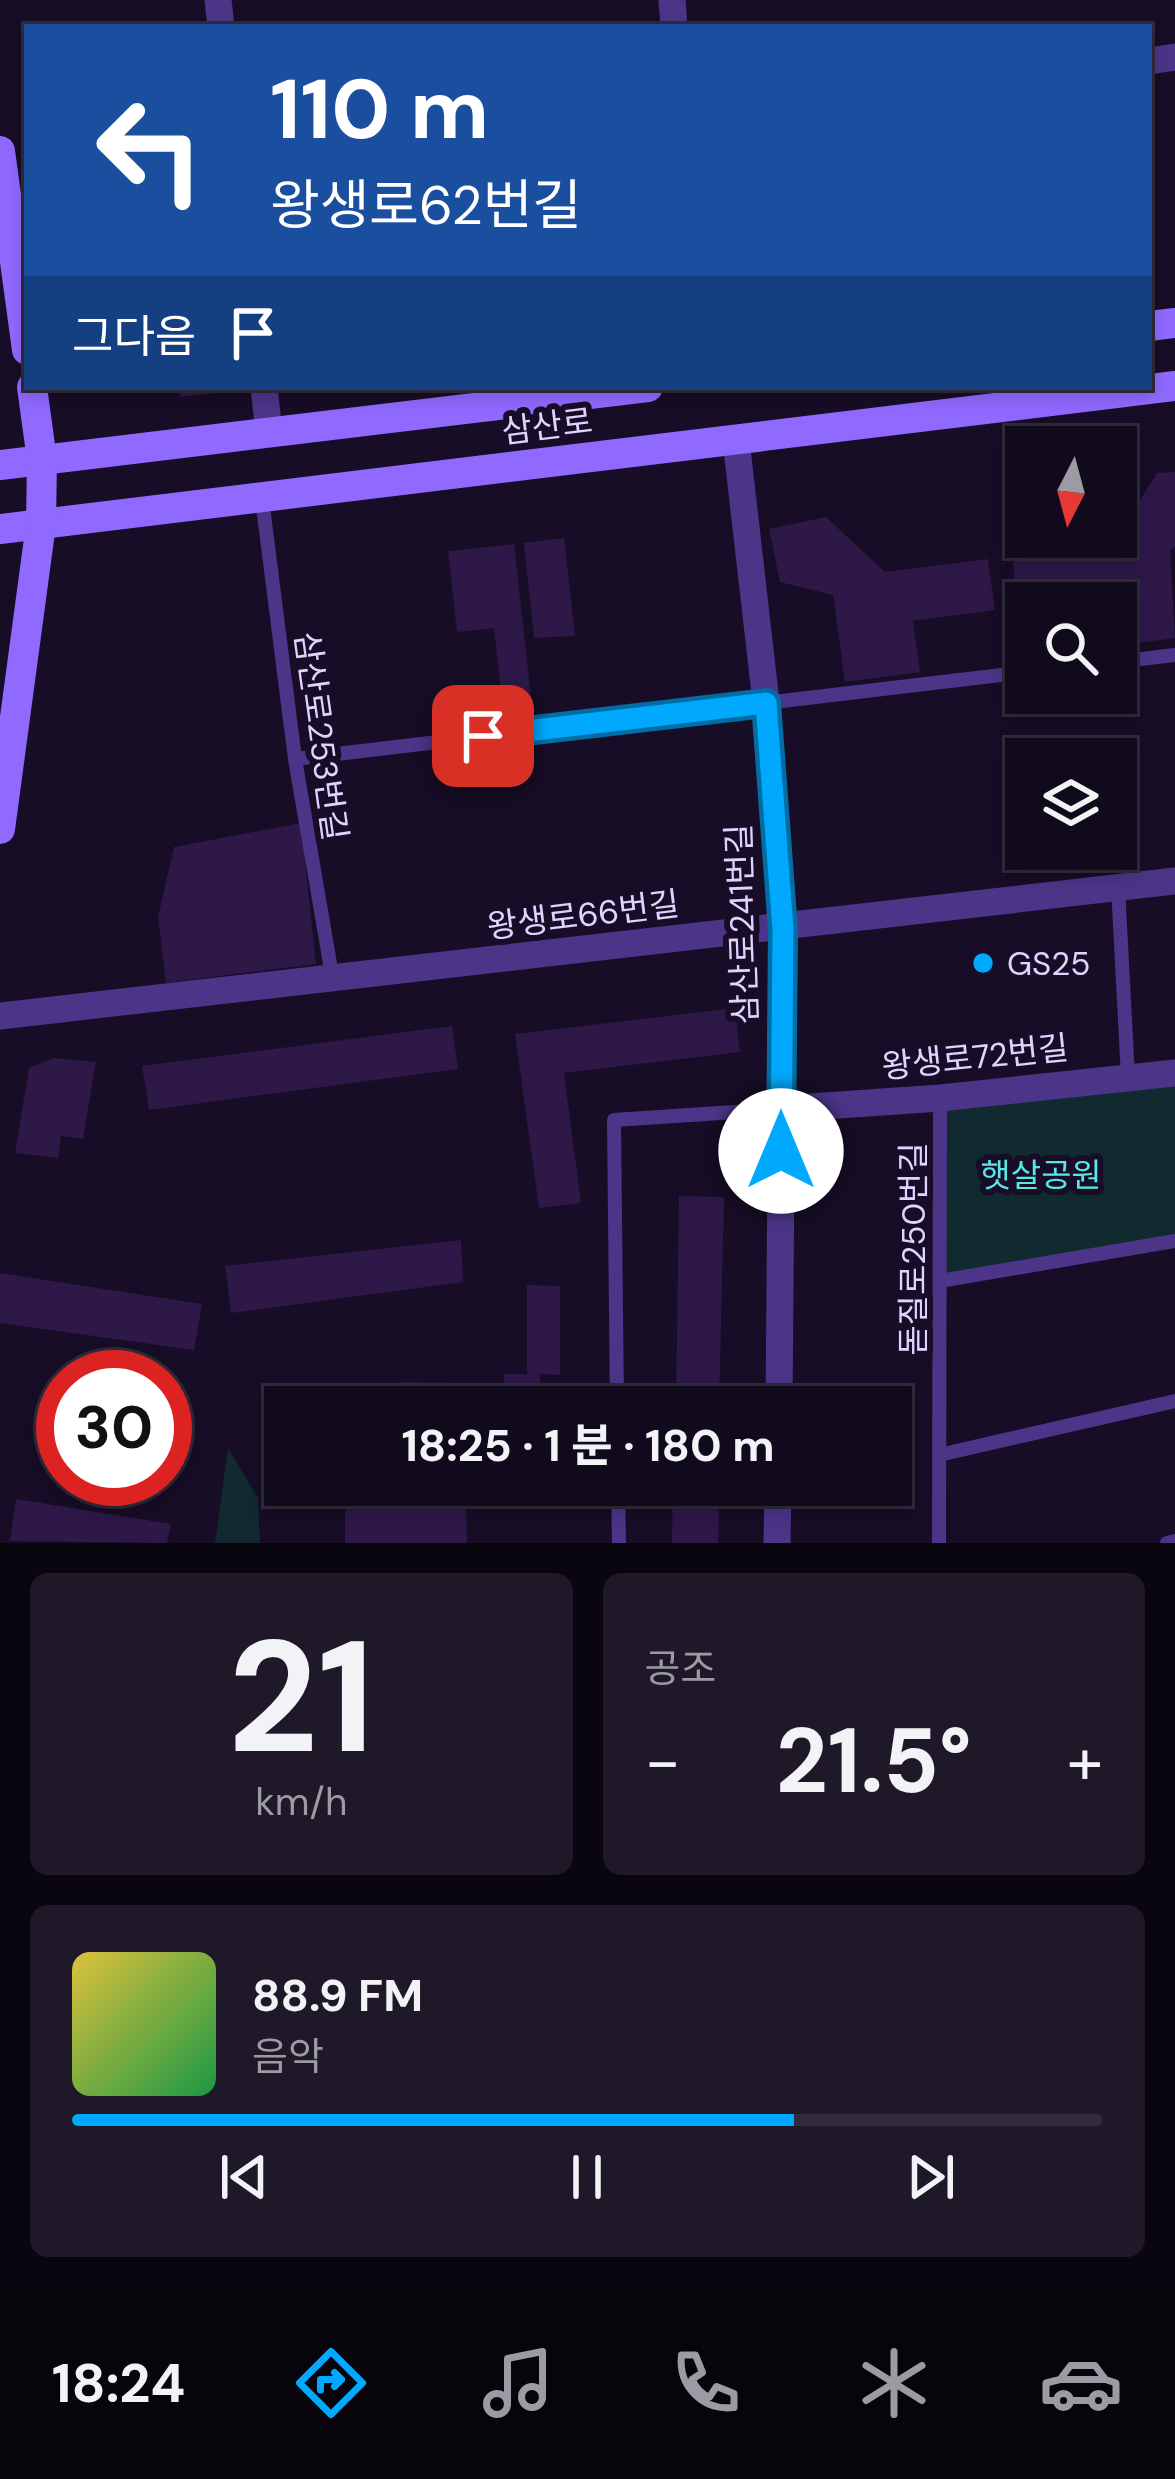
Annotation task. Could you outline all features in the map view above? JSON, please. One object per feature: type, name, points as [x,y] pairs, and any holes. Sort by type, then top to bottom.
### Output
[{"type":"main road","points":[[0,152],[24,328]]},
{"type":"main road","points":[[0,829],[41,524],[42,460],[32,390]]},
{"type":"main road","name":"삼산로","points":[[0,465],[623,390]]},
{"type":"main road","name":"삼산로","points":[[0,529],[1142,390]]},
{"type":"street","points":[[264,390],[269,433]]},
{"type":"street","name":"삼산로241번길","points":[[736,440],[766,703],[782,927],[778,1386]]},
{"type":"street","name":"왕생로66번길","points":[[0,1016],[1175,881]]},
{"type":"street","name":"왕생로72번길","points":[[781,1109],[1175,1073]]},
{"type":"street","points":[[777,1543],[778,1506]]},
{"type":"lane","name":"삼산로253번길","points":[[261,497],[295,759],[333,981]]},
{"type":"lane","points":[[1137,660],[1175,655]]},
{"type":"lane","points":[[295,759],[1005,675]]},
{"type":"lane","points":[[1118,887],[1128,1077]]},
{"type":"lane","name":"돋질로250번길","points":[[939,1543],[940,1098]]},
{"type":"lane","points":[[617,1386],[614,1120],[781,1109]]},
{"type":"lane","points":[[940,1281],[1175,1241]]},
{"type":"lane","points":[[939,1455],[1175,1400]]},
{"type":"lane","points":[[618,1506],[619,1543]]},
{"type":"green space","name":"햇살공원","points":[[1175,1073],[1175,1241],[940,1281],[940,1098]]},
{"type":"green space","points":[[228,1448],[258,1498],[260,1543],[215,1543]]},
{"type":"building","points":[[179,390],[243,390],[180,397]]},
{"type":"building","points":[[1175,472],[1175,547],[1170,550],[1175,638],[1137,643],[1137,582],[1015,582],[1012,558],[1137,558],[1137,505],[1157,473]]},
{"type":"building","points":[[826,517],[885,572],[988,559],[995,610],[913,621],[920,672],[845,682],[833,595],[780,582],[769,529]]},
{"type":"building","points":[[564,538],[575,636],[534,638],[524,543]]},
{"type":"building","points":[[514,544],[531,698],[502,702],[494,628],[457,632],[448,551]]},
{"type":"building","points":[[301,823],[316,964],[166,983],[158,917],[174,847]]},
{"type":"building","points":[[735,1008],[740,1052],[564,1073],[581,1203],[539,1208],[515,1034]]},
{"type":"building","points":[[452,1026],[458,1069],[149,1110],[142,1066]]},
{"type":"building","points":[[54,1058],[96,1062],[83,1139],[61,1136],[58,1158],[15,1153],[29,1068]]},
{"type":"building","points":[[679,1196],[724,1197],[720,1386],[676,1386]]},
{"type":"building","points":[[461,1240],[463,1282],[231,1313],[225,1266]]},
{"type":"building","points":[[0,1273],[202,1304],[194,1350],[0,1323]]},
{"type":"building","points":[[527,1285],[560,1286],[560,1375],[540,1374],[540,1386],[504,1386],[504,1374],[527,1374]]},
{"type":"building","points":[[400,1382],[470,1383],[470,1386],[400,1386]]},
{"type":"building","points":[[16,1499],[36,1506],[171,1524],[167,1543],[10,1541]]},
{"type":"building","points":[[345,1506],[466,1506],[467,1543],[345,1543]]},
{"type":"building","points":[[673,1506],[719,1506],[718,1543],[672,1543]]},
{"type":"place","name":"GS25","points":[[983,963]]},
{"type":"route","points":[[483,736],[766,703],[783,930],[781,1151]]}]
